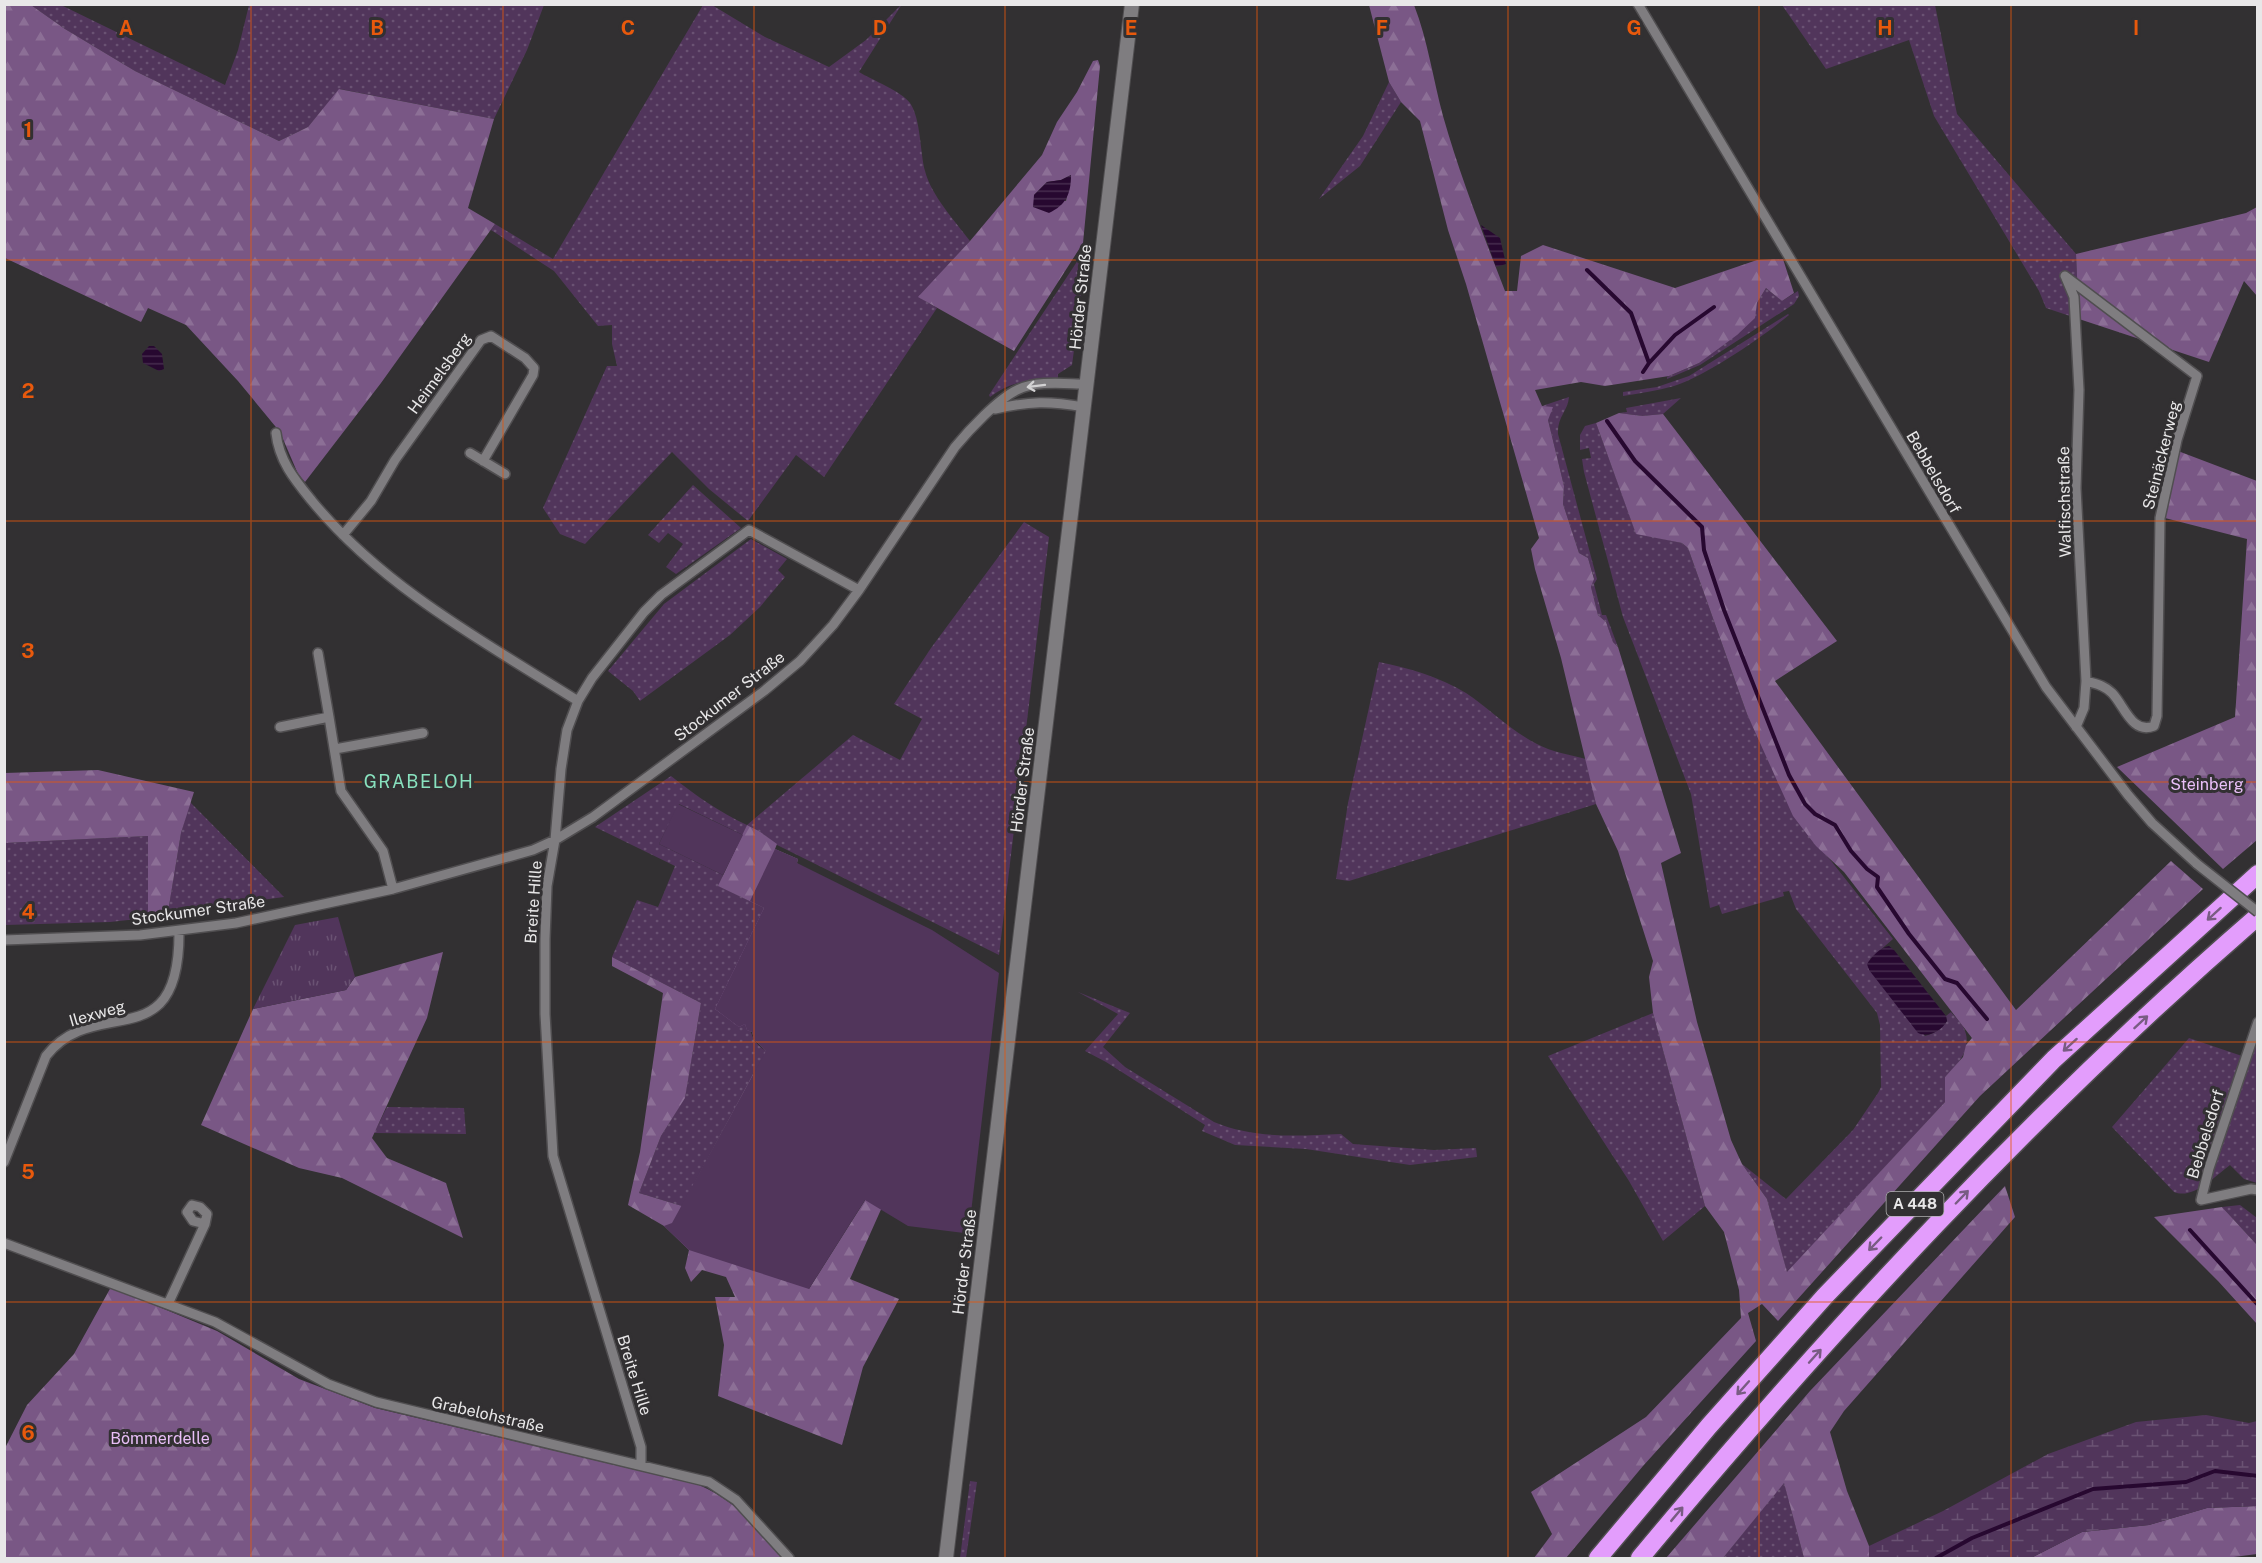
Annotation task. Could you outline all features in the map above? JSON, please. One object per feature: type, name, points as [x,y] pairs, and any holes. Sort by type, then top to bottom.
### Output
[{"type":"highway","name":"A 448","points":[[1598,1558],[1709,1426],[1825,1296],[2054,1059],[2258,874]]},
{"type":"highway","name":"A 448","points":[[1640,1558],[1734,1446],[1960,1199],[2098,1061],[2258,914]]},
{"type":"main road","name":"Hörder Straße","points":[[946,1558],[1132,4]]},
{"type":"street","name":"Bebbelsdorf","points":[[1638,4],[2046,687],[2132,801],[2196,864],[2258,914]]},
{"type":"street","name":"Walfischstraße","points":[[2066,276],[2074,297],[2079,390],[2076,488],[2086,681],[2084,708],[2076,727]]},
{"type":"street","name":"Steinäckerweg","points":[[2066,276],[2197,376],[2177,440],[2160,518],[2157,716],[2154,726],[2140,727],[2129,717],[2114,694],[2102,685],[2086,681]]},
{"type":"street","name":"Heimelsberg","points":[[343,536],[371,501],[395,460],[481,340],[488,335],[510,348],[534,368],[533,375],[483,461]]},
{"type":"street","name":"Stockumer Straße","points":[[4,940],[129,936],[236,923],[393,889],[532,850],[555,840],[593,817],[783,676],[833,625],[956,447],[978,421],[992,409],[1016,390],[1026,387],[1087,384]]},
{"type":"street","points":[[992,409],[1030,401],[1084,407]]},
{"type":"street","points":[[276,434],[278,449],[293,477],[343,536],[380,570],[410,593],[578,701]]},
{"type":"street","points":[[470,453],[505,474]]},
{"type":"street","name":"Breite Hille","points":[[640,1465],[641,1447],[553,1156],[545,1014],[545,939],[547,886],[555,840],[567,730],[578,701],[592,678],[652,603],[749,530],[859,590]]},
{"type":"street","points":[[318,653],[342,791],[383,851],[393,889]]},
{"type":"street","points":[[280,727],[329,717]]},
{"type":"street","points":[[335,749],[423,734]]},
{"type":"street","name":"Ilexweg","points":[[4,1162],[42,1064],[51,1049],[73,1034],[143,1016],[158,1006],[171,988],[174,979],[179,958],[179,931]]},
{"type":"street","name":"Bebbelsdorf","points":[[2258,1022],[2209,1167],[2201,1200],[2251,1189],[2258,1190]]},
{"type":"street","points":[[168,1304],[205,1224]]},
{"type":"street","name":"Grabelohstraße","points":[[4,1243],[215,1322],[333,1386],[378,1402],[702,1479],[720,1487],[736,1500],[789,1558]]},
{"type":"green space","points":[[902,4],[859,72],[893,90],[910,103],[916,118],[923,164],[928,180],[944,208],[970,241],[919,297],[937,308],[824,477],[796,455],[748,521],[709,489],[672,452],[585,544],[560,534],[543,508],[607,366],[617,366],[612,344],[612,325],[598,326],[554,271],[491,230],[495,224],[553,259],[703,5],[712,5],[765,37],[829,67],[866,40]]},
{"type":"green space","points":[[5,5],[31,5],[65,29],[135,71],[279,141],[308,127],[339,89],[494,119],[468,208],[495,224],[381,383],[305,482],[298,474],[280,432],[238,381],[186,325],[148,308],[141,322],[5,258]]},
{"type":"green space","points":[[31,5],[61,5],[225,85],[238,50],[249,5],[544,5],[527,50],[494,119],[340,89],[308,127],[279,141],[135,71],[65,29]]},
{"type":"green space","points":[[1369,5],[1414,5],[1450,138],[1472,205],[1505,291],[1517,291],[1521,256],[1543,245],[1675,288],[1757,260],[1783,259],[1794,293],[1782,301],[1766,288],[1757,303],[1755,318],[1737,335],[1699,363],[1669,376],[1605,386],[1581,382],[1535,390],[1542,406],[1553,407],[1548,420],[1564,486],[1563,504],[1579,553],[1588,558],[1594,579],[1591,587],[1598,615],[1606,622],[1613,642],[1618,647],[1681,853],[1661,863],[1697,1022],[1731,1140],[1742,1164],[1767,1199],[1787,1272],[1945,1102],[1945,1077],[1963,1057],[1966,1045],[1972,1038],[1844,872],[1816,846],[1793,816],[1747,714],[1688,548],[1682,543],[1636,534],[1596,423],[1619,413],[1642,416],[1663,414],[1837,641],[1775,681],[2016,1010],[2171,861],[2203,889],[1980,1096],[1778,1321],[1762,1304],[1748,1313],[1756,1341],[1643,1466],[1566,1558],[1534,1558],[1552,1534],[1531,1492],[1646,1417],[1741,1318],[1739,1290],[1724,1232],[1705,1206],[1653,1013],[1649,977],[1653,961],[1618,851],[1596,804],[1561,658],[1535,569],[1531,549],[1539,538],[1466,284],[1448,230],[1420,121],[1401,102],[1389,82]]},
{"type":"green space","points":[[1782,5],[1935,5],[1957,114],[2076,254],[2079,319],[2046,308],[2039,291],[1934,116],[1909,40],[1826,69]]},
{"type":"green space","points":[[1098,60],[1100,66],[1083,243],[1014,351],[918,297],[970,241],[1042,155],[1057,122],[1077,92],[1093,61]],"holes":[[[1071,175],[1066,201],[1034,195],[1047,182],[1061,180]]]},
{"type":"green space","points":[[1389,82],[1401,102],[1360,166],[1319,199],[1363,136]]},
{"type":"green space","points":[[2257,207],[2257,296],[2244,281],[2209,362],[2079,319],[2076,254],[2246,213]]},
{"type":"green space","points":[[1088,245],[1072,365],[1058,374],[1058,379],[1023,382],[1006,387],[990,397],[989,395]]},
{"type":"green space","points":[[1766,288],[1782,301],[1798,291],[1799,296],[1794,304],[1700,365],[1667,379],[1699,363],[1754,318],[1757,303]]},
{"type":"green space","points":[[1788,314],[1749,345],[1702,374],[1674,386],[1623,396],[1623,392],[1657,387],[1689,376]]},
{"type":"green space","points":[[1569,397],[1559,423],[1558,434],[1597,579],[1594,584],[1602,615],[1606,615],[1618,647],[1613,642],[1606,622],[1598,615],[1591,587],[1594,578],[1588,558],[1579,553],[1563,504],[1564,486],[1548,420],[1542,406]]},
{"type":"green space","points":[[1681,398],[1663,414],[1642,416],[1619,413],[1627,412],[1626,408]]},
{"type":"green space","points":[[1596,423],[1636,533],[1682,543],[1688,548],[1747,714],[1805,831],[1893,939],[1870,959],[1925,1036],[1943,1026],[1947,1021],[1946,1016],[1951,1012],[1963,1026],[1967,1038],[1962,1057],[1945,1077],[1945,1102],[1787,1273],[1767,1199],[1742,1164],[1786,1199],[1853,1130],[1878,1093],[1881,1087],[1880,1025],[1877,1013],[1796,909],[1789,891],[1783,892],[1784,896],[1722,914],[1719,905],[1710,908],[1691,794],[1623,617],[1584,472],[1582,459],[1591,458],[1589,448],[1580,450],[1580,435],[1585,426]]},
{"type":"green space","name":"Steinberg","points":[[2178,451],[2257,481],[2257,840],[2223,869],[2117,767],[2235,717],[2247,539],[2165,518]]},
{"type":"green space","points":[[693,485],[741,528],[676,574],[666,567],[683,544],[668,533],[659,543],[648,535]]},
{"type":"green space","points":[[1024,522],[1049,537],[999,955],[777,845],[747,825],[853,735],[900,760],[922,719],[894,704],[931,648]]},
{"type":"green space","points":[[751,539],[787,559],[778,570],[785,577],[760,607],[730,635],[640,701],[633,691],[608,671],[664,604]]},
{"type":"green space","points":[[1379,662],[1413,670],[1445,682],[1466,693],[1518,733],[1537,744],[1586,759],[1596,804],[1349,881],[1336,879],[1348,803]]},
{"type":"green space","points":[[98,770],[194,792],[181,833],[168,912],[148,914],[148,836],[5,843],[5,773]]},
{"type":"green space","points":[[671,776],[708,803],[747,825],[743,835],[679,804],[659,844],[723,875],[719,886],[764,908],[745,1024],[761,1048],[785,1061],[753,1074],[682,1206],[639,1193],[661,1136],[685,1097],[701,1003],[612,957],[637,900],[658,907],[675,866],[595,827]]},
{"type":"green space","points":[[190,802],[284,897],[168,912],[181,833]]},
{"type":"green space","points":[[678,804],[743,835],[723,875],[659,844]]},
{"type":"green space","points":[[747,825],[777,844],[775,849],[798,859],[797,863],[924,1113],[850,1279],[899,1299],[863,1367],[842,1445],[718,1396],[724,1345],[715,1297],[735,1297],[726,1277],[702,1270],[691,1282],[685,1268],[689,1250],[664,1226],[628,1205],[640,1152],[663,993],[612,966],[612,957],[701,1003],[685,1098],[661,1136],[639,1193],[682,1206],[753,1074],[809,1289],[876,1183],[754,1039],[752,1032],[747,1030],[745,1024],[739,1027],[715,1009],[764,908],[718,886]]},
{"type":"green space","points":[[148,836],[148,914],[146,918],[110,922],[5,925],[5,843]]},
{"type":"green space","points":[[775,849],[798,859],[797,863],[932,930],[999,973],[969,1230],[964,1233],[908,1226],[865,1200],[809,1289],[689,1250],[664,1226],[672,1223],[766,1051],[754,1039],[752,1032],[747,1030],[745,1024],[739,1027],[715,1009],[764,908],[750,901]]},
{"type":"green space","points":[[338,917],[355,977],[346,990],[253,1009],[295,925]]},
{"type":"green space","points":[[443,952],[427,1018],[372,1138],[387,1158],[446,1183],[463,1238],[342,1178],[299,1168],[201,1125],[253,1009],[346,990],[355,977]]},
{"type":"green space","points":[[1078,992],[1130,1013],[1103,1047],[1125,1067],[1214,1122],[1261,1134],[1293,1136],[1341,1134],[1353,1144],[1434,1150],[1476,1148],[1477,1157],[1410,1165],[1306,1149],[1235,1145],[1202,1131],[1205,1125],[1085,1051],[1118,1014]]},
{"type":"green space","points":[[1653,1013],[1705,1206],[1663,1241],[1629,1181],[1548,1056]]},
{"type":"green space","points":[[2189,1038],[2242,1056],[2257,1041],[2257,1183],[2244,1179],[2230,1165],[2196,1190],[2181,1194],[2174,1192],[2112,1127]]},
{"type":"green space","points":[[387,1107],[464,1108],[466,1134],[374,1133]]},
{"type":"green space","points":[[2005,1186],[2015,1217],[1844,1411],[1830,1432],[1847,1491],[1869,1546],[1869,1558],[1804,1558],[1784,1483],[1723,1558],[1666,1558],[1810,1391]]},
{"type":"green space","points":[[2240,1205],[2257,1218],[2257,1245],[2222,1207]]},
{"type":"green space","points":[[2222,1207],[2257,1245],[2257,1324],[2154,1217]]},
{"type":"green space","name":"Bömmerdelle","points":[[111,1287],[217,1331],[299,1379],[375,1408],[699,1485],[736,1508],[785,1558],[5,1558],[4,1450],[27,1405],[74,1354]]},
{"type":"green space","points":[[2206,1415],[2249,1423],[2257,1421],[2257,1506],[2207,1508],[2149,1525],[2082,1532],[2031,1558],[1869,1558],[1869,1546],[1943,1511],[2048,1454],[2136,1422]]},
{"type":"green space","points":[[970,1481],[977,1482],[966,1558],[960,1558]]},
{"type":"green space","points":[[1784,1482],[1804,1558],[1723,1558]]},
{"type":"green space","points":[[2257,1506],[2257,1554],[2226,1558],[2031,1558],[2082,1532],[2149,1525],[2207,1508]]},
{"type":"shaded area","points":[[1071,175],[1069,193],[1060,206],[1049,213],[1033,207],[1034,195],[1047,182],[1061,180]]},
{"type":"shaded area","points":[[1481,225],[1500,238],[1506,264],[1496,267]]},
{"type":"shaded area","points":[[149,346],[154,346],[162,354],[164,369],[159,371],[143,363],[142,354]]},
{"type":"shaded area","points":[[1889,946],[1946,1016],[1947,1021],[1934,1033],[1926,1035],[1918,1033],[1869,970],[1867,964],[1871,958]]},
{"type":"waterway","points":[[1587,270],[1631,313],[1649,363],[1643,372]]},
{"type":"waterway","points":[[1649,363],[1675,335],[1714,307]]},
{"type":"waterway","points":[[1607,421],[1635,461],[1702,527],[1704,550],[1724,610],[1789,775],[1805,804],[1815,814],[1835,825],[1851,851],[1867,869],[1878,877],[1877,887],[1909,934],[1945,979],[1957,983],[1987,1019]]},
{"type":"waterway","points":[[2190,1230],[2258,1305]]},
{"type":"waterway","points":[[1936,1558],[1972,1538],[2093,1489],[2186,1482],[2215,1471],[2258,1476]]},
{"type":"district","name":"GRABELOH","points":[[419,782]]}]
